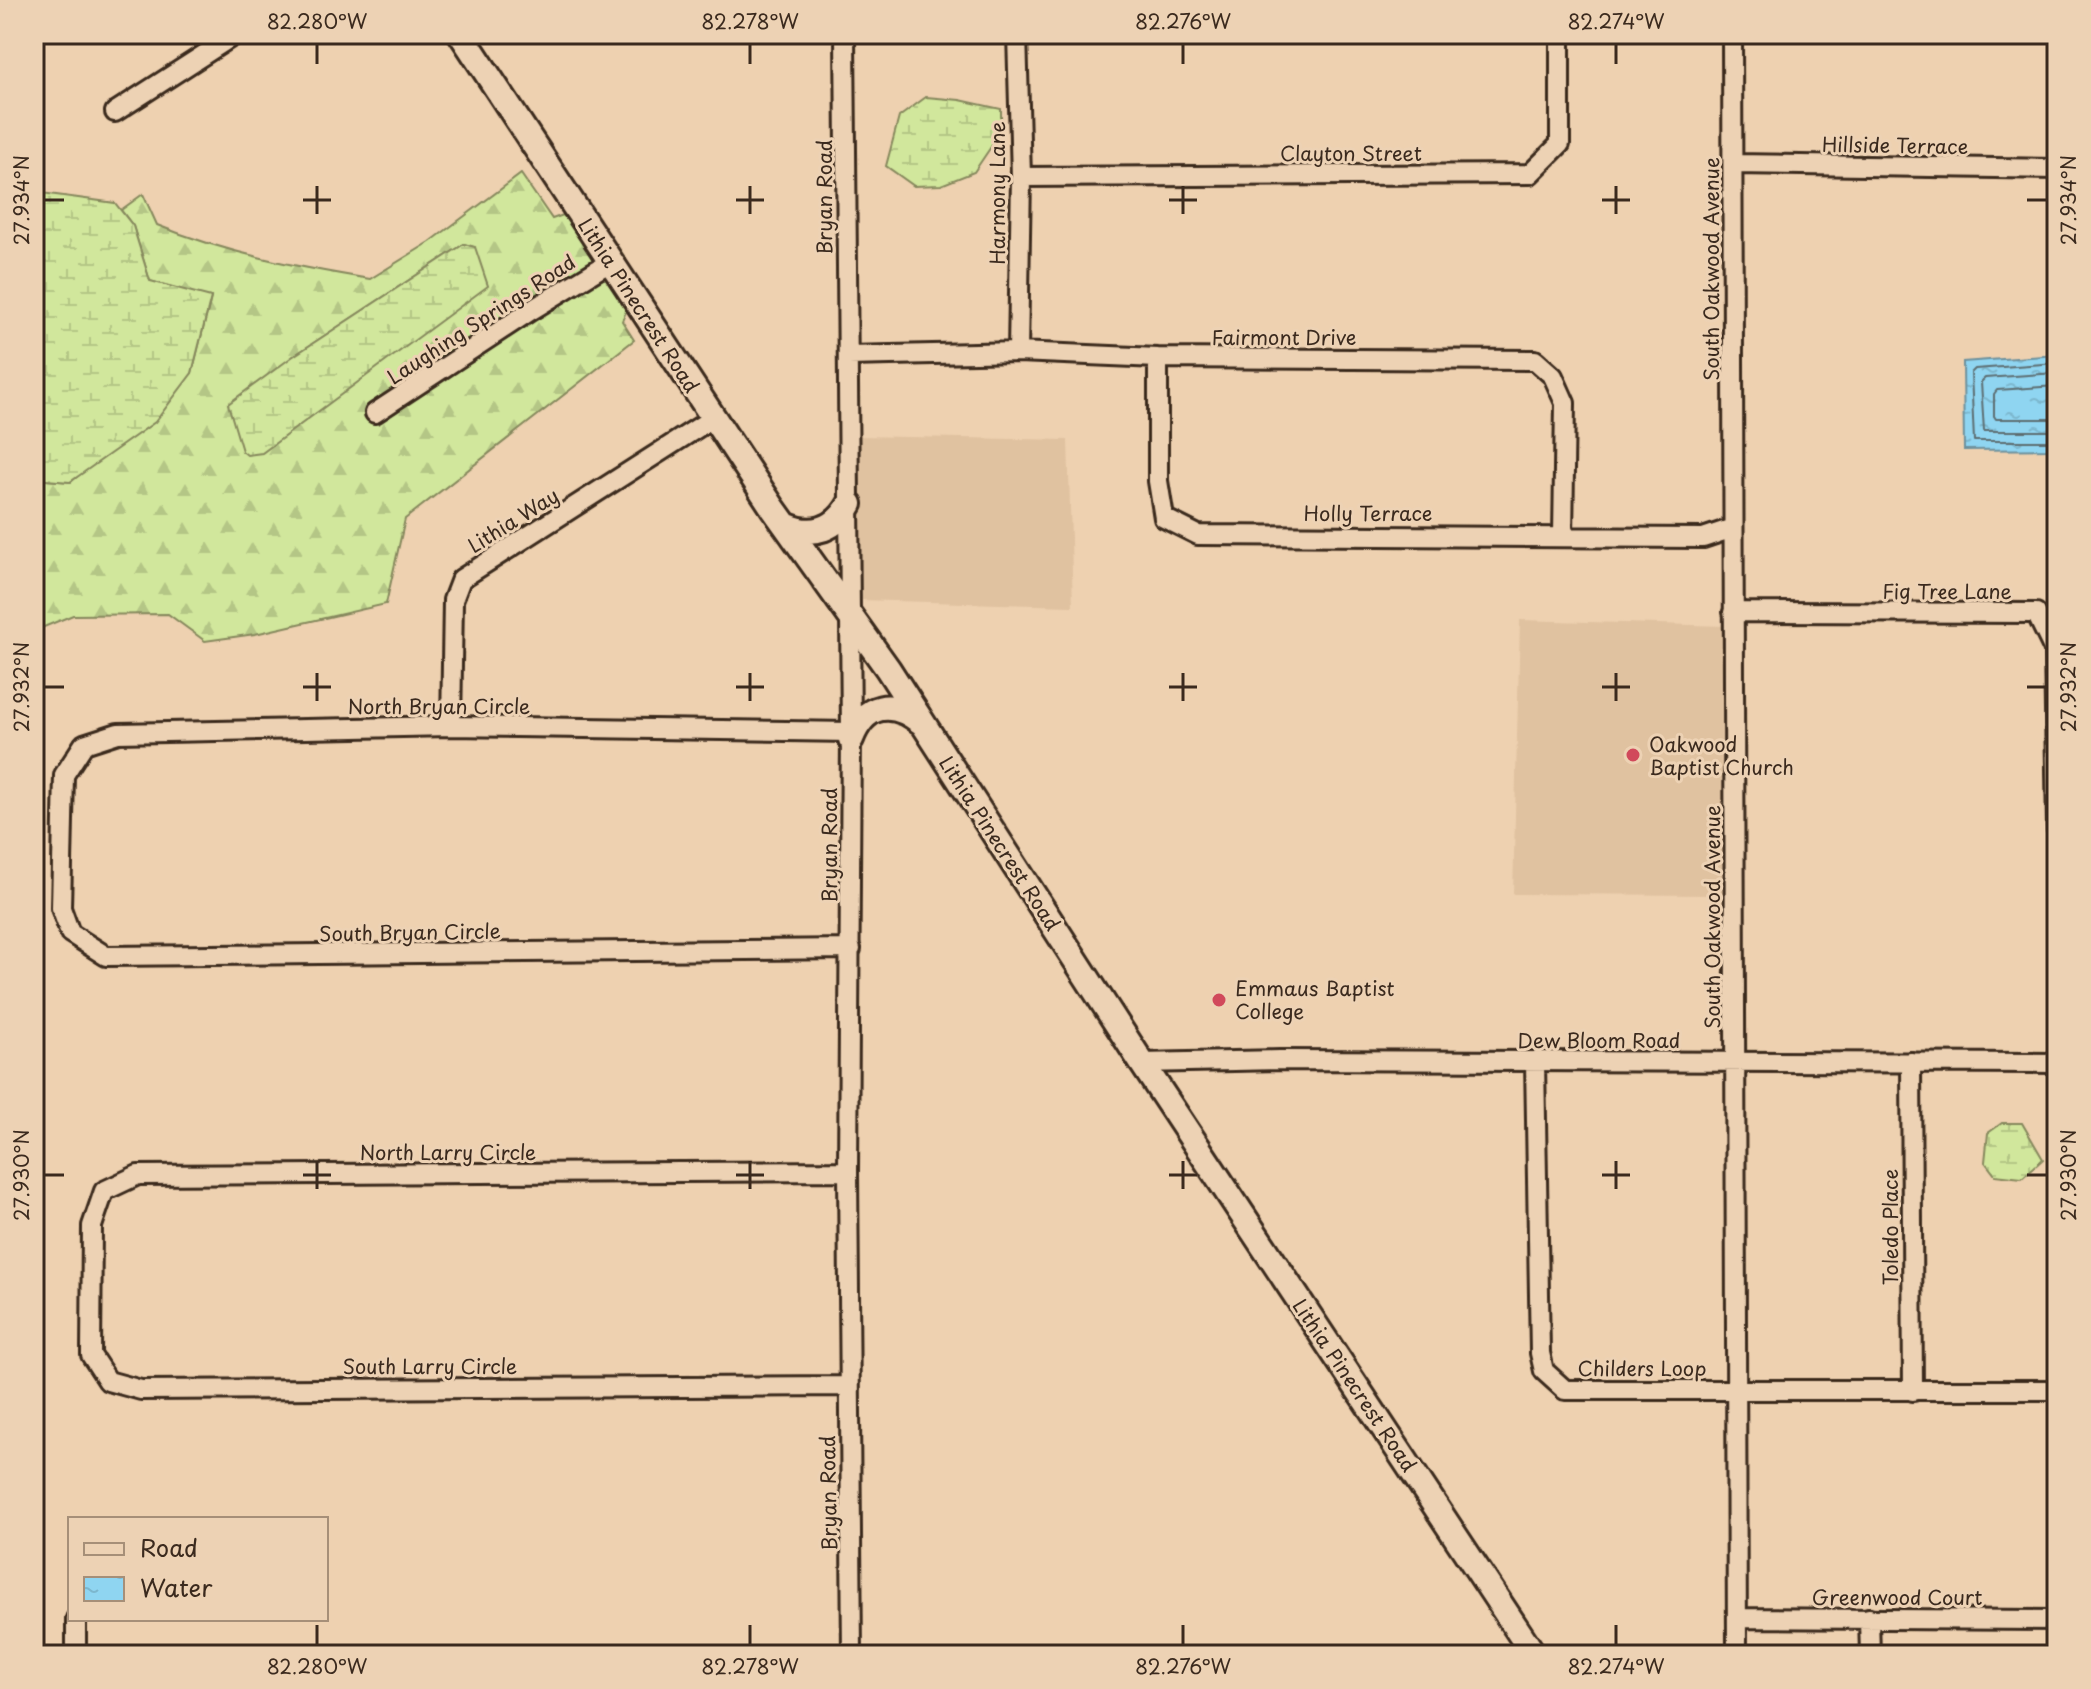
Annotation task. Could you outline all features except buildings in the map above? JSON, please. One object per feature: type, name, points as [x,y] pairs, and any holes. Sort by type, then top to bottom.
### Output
[{"type":"main road","name":"Lithia Pinecrest Road","points":[[461,34],[713,418],[925,725],[1142,1063],[1534,1655]]},
{"type":"main road","points":[[788,526],[805,532],[821,531],[838,521],[850,504]]},
{"type":"main road","points":[[851,735],[861,718],[878,708],[905,711],[925,725]]},
{"type":"street","points":[[115,112],[236,34]]},
{"type":"street","name":"Bryan Road","points":[[845,34],[851,735],[848,1171],[852,1655]]},
{"type":"street","name":"Harmony Lane","points":[[1017,34],[1021,177],[1018,352]]},
{"type":"street","name":"Clayton Street","points":[[1021,177],[1530,174],[1560,144],[1560,34]]},
{"type":"street","name":"South Oakwood Avenue","points":[[1732,34],[1737,1655]]},
{"type":"street","name":"Hillside Terrace","points":[[1733,164],[2057,169]]},
{"type":"street","name":"Laughing Springs Road","points":[[375,413],[610,262]]},
{"type":"street","name":"Fairmont Drive","points":[[848,356],[1018,352],[1158,358],[1535,360],[1553,376],[1565,403],[1563,536]]},
{"type":"street","name":"Holly Terrace","points":[[1158,358],[1158,481],[1164,518],[1198,535],[1703,538],[1733,528]]},
{"type":"street","name":"Lithia Way","points":[[451,726],[453,600],[461,579],[713,418]]},
{"type":"street","name":"Fig Tree Lane","points":[[1733,612],[2036,613],[2054,650],[2057,829]]},
{"type":"street","name":"North Bryan Circle","points":[[63,842],[64,775],[84,744],[118,733],[451,726],[851,735]]},
{"type":"street","name":"South Bryan Circle","points":[[63,842],[61,908],[70,933],[106,956],[851,949]]},
{"type":"street","name":"Dew Bloom Road","points":[[1142,1063],[1280,1060],[2057,1063]]},
{"type":"street","name":"Childers Loop","points":[[1535,1062],[1540,1353],[1544,1371],[1565,1390],[2057,1390]]},
{"type":"street","name":"Toledo Place","points":[[1911,1062],[1913,1391]]},
{"type":"street","name":"North Larry Circle","points":[[92,1289],[92,1226],[104,1191],[138,1175],[848,1171]]},
{"type":"street","name":"South Larry Circle","points":[[92,1289],[91,1355],[108,1381],[141,1390],[849,1386]]},
{"type":"street","name":"Greenwood Court","points":[[1737,1618],[2057,1620]]},
{"type":"street","points":[[1869,1618],[1870,1655]]},
{"type":"street","points":[[76,1621],[76,1655]]},
{"type":"shaded area","points":[[856,436],[1068,440],[1073,606],[858,600]]},
{"type":"shaded area","points":[[1520,620],[1726,626],[1727,895],[1513,894]]},
{"type":"green space","points":[[926,97],[960,100],[1001,109],[1001,132],[974,172],[941,185],[914,186],[886,166],[899,117]]},
{"type":"green space","points":[[521,174],[552,219],[569,213],[629,304],[622,321],[634,340],[405,519],[386,604],[255,634],[205,641],[168,614],[73,615],[34,631],[34,479],[71,482],[192,373],[211,298],[150,281],[133,226],[121,210],[143,194],[157,225],[183,235],[262,258],[370,279],[430,242]],"holes":[[[464,244],[474,247],[292,357]]]},
{"type":"green space","points":[[34,192],[115,203],[133,226],[150,281],[211,297],[192,373],[155,422],[70,482],[34,479]]},
{"type":"green space","points":[[464,244],[475,247],[488,286],[262,453],[247,455],[242,451],[228,404],[292,357]]},
{"type":"green space","points":[[2002,1123],[2022,1123],[2043,1159],[2022,1178],[1995,1175],[1985,1162],[1988,1133]]},
{"type":"water","points":[[2057,355],[2057,449],[1964,450],[1963,362]]},
{"type":"place","name":"Oakwood Baptist Church","points":[[1633,755]]},
{"type":"place","name":"Emmaus Baptist College","points":[[1219,1000]]}]
